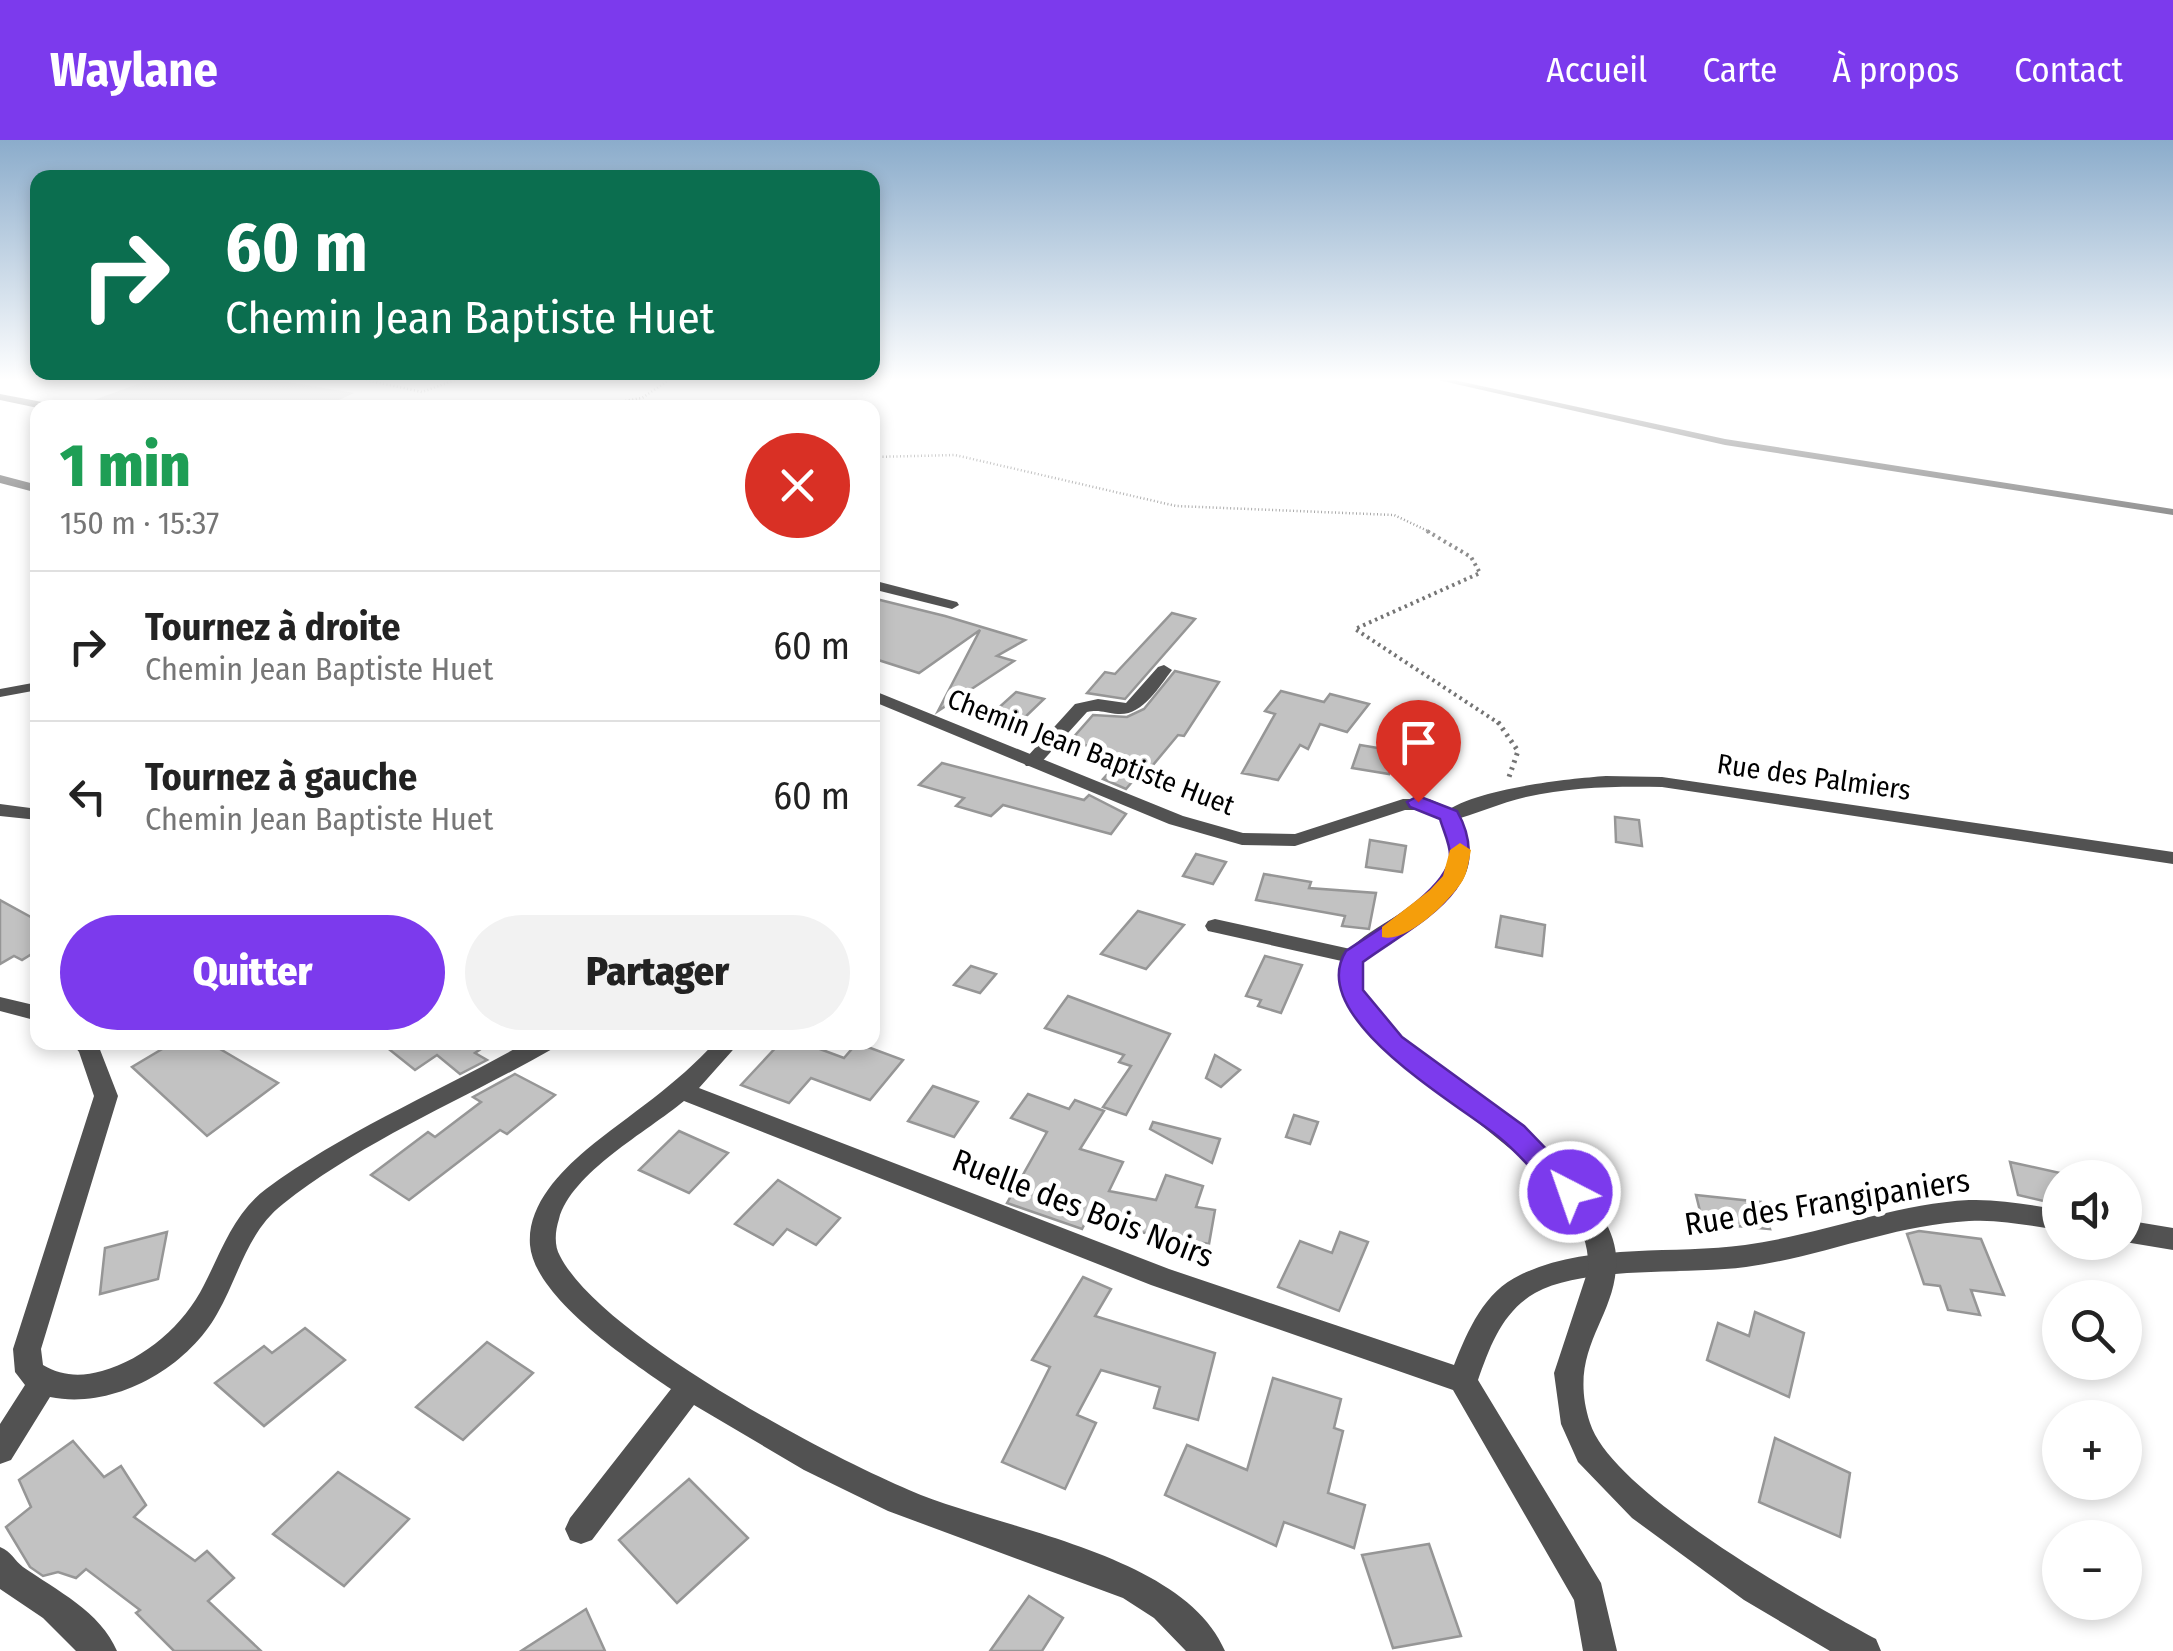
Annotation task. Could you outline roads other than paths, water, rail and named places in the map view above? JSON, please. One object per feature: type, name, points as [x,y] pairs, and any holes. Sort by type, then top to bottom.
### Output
[{"type":"street","points":[[0,478],[30,487]]},
{"type":"street","points":[[880,586],[952,605]]},
{"type":"street","points":[[1032,762],[1080,708],[1098,704],[1132,707],[1164,670]]},
{"type":"street","name":"Chemin Jean Baptiste Huet","points":[[880,699],[1176,820],[1242,839],[1295,840],[1403,804],[1430,805],[1450,815]]},
{"type":"street","name":"Rue des Palmiers","points":[[1450,815],[1504,794],[1592,778],[1662,782],[2173,858]]},
{"type":"street","points":[[0,810],[30,814]]},
{"type":"street","points":[[1450,815],[1461,856],[1454,877],[1416,915],[1354,957],[1348,976],[1364,1014],[1393,1043],[1514,1134],[1554,1172],[1602,1241],[1605,1268],[1568,1368],[1571,1407],[1587,1450],[1622,1488],[1670,1528],[1816,1626],[1864,1651]]},
{"type":"street","points":[[1215,926],[1354,957]]},
{"type":"street","points":[[0,1004],[30,1012]]},
{"type":"street","points":[[90,1050],[106,1096],[27,1348],[29,1372],[42,1384],[62,1389],[110,1382],[171,1347],[195,1324],[244,1225],[270,1200],[310,1172],[531,1050]]},
{"type":"street","points":[[722,1050],[682,1091],[567,1184],[550,1208],[542,1233],[546,1258],[579,1304],[690,1387],[897,1500],[1136,1586],[1177,1614],[1208,1651]]},
{"type":"street","name":"Ruelle des Bois Noirs","points":[[682,1091],[1161,1277],[1463,1380]]},
{"type":"street","name":"Rue des Frangipaniers","points":[[1463,1380],[1480,1332],[1500,1304],[1529,1283],[1564,1271],[1748,1256],[1956,1212],[1996,1211],[2042,1217]]},
{"type":"street","points":[[2142,1235],[2173,1240]]},
{"type":"street","points":[[1463,1380],[1588,1595],[1600,1651]]},
{"type":"street","points":[[0,1450],[42,1384]]},
{"type":"street","points":[[581,1529],[690,1387]]},
{"type":"street","points":[[0,1563],[16,1583],[55,1606],[100,1651]]},
{"type":"lane","points":[[1780,451],[2173,512]]},
{"type":"lane","points":[[0,693],[30,687]]}]
